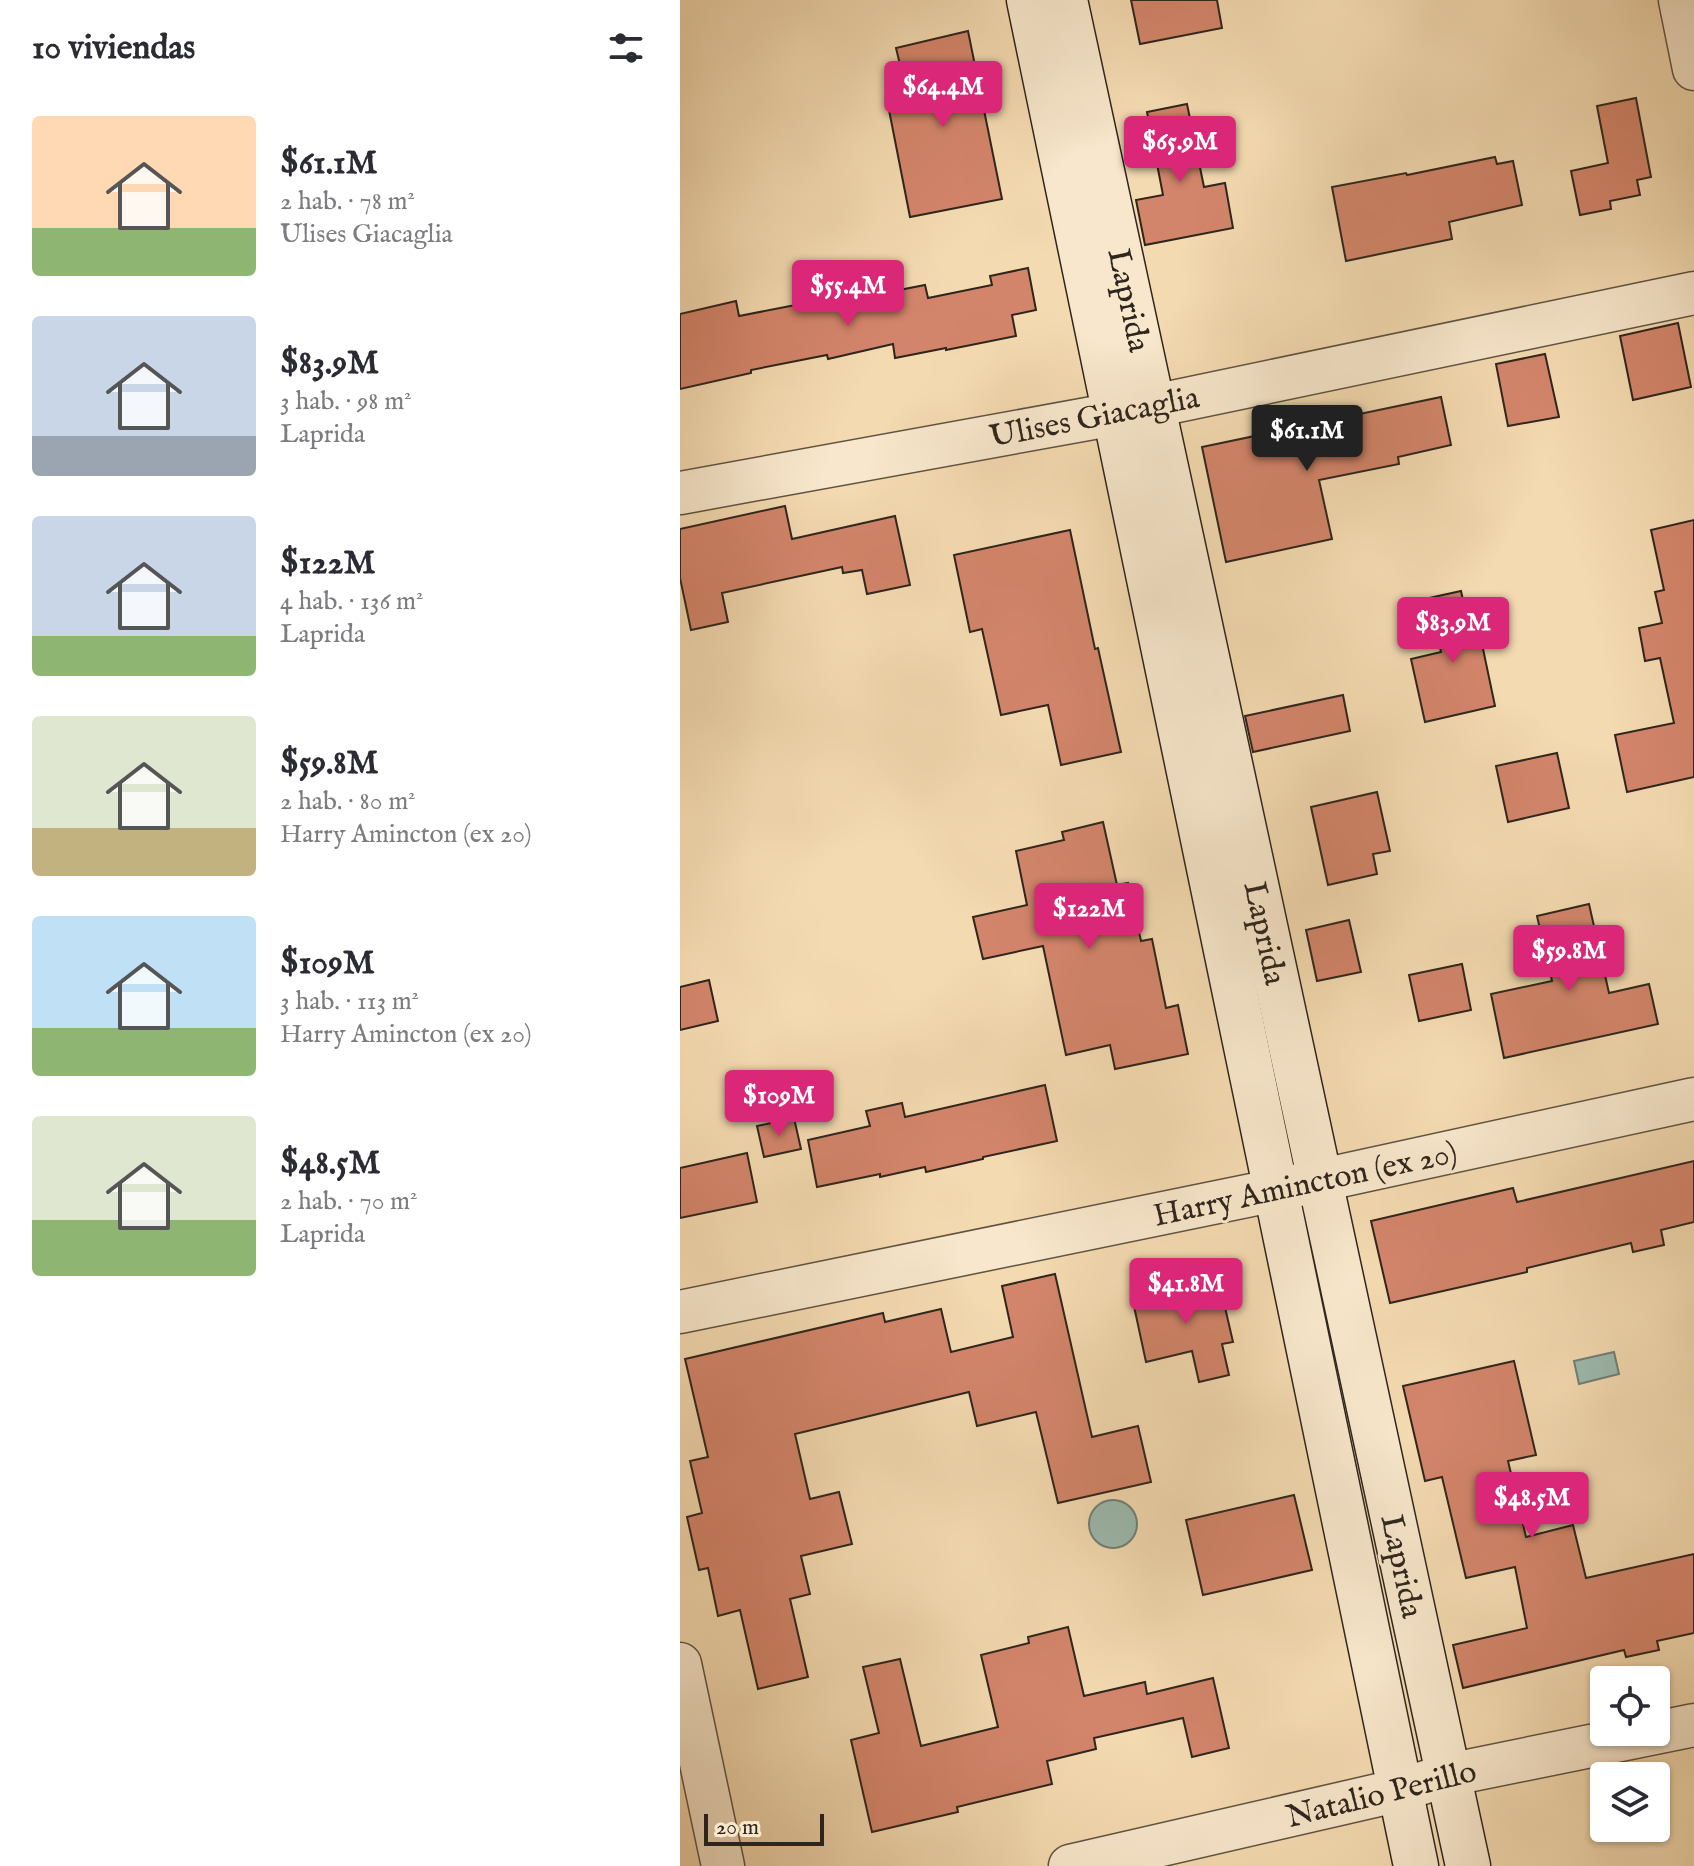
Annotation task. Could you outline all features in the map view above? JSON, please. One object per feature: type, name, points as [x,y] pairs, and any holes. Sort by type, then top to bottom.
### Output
[{"type":"main road","name":"Laprida","points":[[1029,0],[1134,410],[1320,1180],[1468,1866]]},
{"type":"main road","name":"Laprida","points":[[1065,0],[1134,410],[1276,1190],[1416,1866]]},
{"type":"street","points":[[1680,0],[1694,69]]},
{"type":"street","name":"Ulises Giacaglia","points":[[680,493],[1134,410],[1694,293]]},
{"type":"street","name":"Harry Amincton (ex 20)","points":[[680,1312],[1276,1190],[1694,1099]]},
{"type":"street","points":[[680,1664],[723,1866]]},
{"type":"street","name":"Natalio Perillo","points":[[1070,1866],[1400,1790],[1448,1775],[1694,1725]]},
{"type":"water","points":[[1614,1352],[1619,1374],[1579,1384],[1574,1361]]},
{"type":"water","points":[[1113,1500],[1122,1501],[1130,1507],[1136,1515],[1136,1533],[1130,1541],[1122,1547],[1113,1548],[1104,1547],[1096,1541],[1090,1533],[1089,1524],[1090,1515],[1096,1507],[1104,1501]]},
{"type":"building","points":[[1131,0],[1217,0],[1222,28],[1140,44]]},
{"type":"building","points":[[968,31],[1002,199],[910,217],[889,110],[910,106],[896,48]]},
{"type":"building","points":[[1636,98],[1651,177],[1637,180],[1640,195],[1610,201],[1611,209],[1580,215],[1571,171],[1608,163],[1597,106]]},
{"type":"building","points":[[1187,104],[1204,187],[1225,183],[1233,228],[1145,245],[1136,200],[1163,195],[1147,112]]},
{"type":"building","points":[[1495,157],[1497,164],[1513,161],[1522,205],[1449,222],[1452,239],[1346,261],[1332,187]]},
{"type":"building","points":[[1028,268],[1036,310],[1012,315],[1016,336],[895,358],[893,344],[828,359],[827,355],[751,370],[751,373],[680,389],[680,314],[736,301],[739,316],[847,295],[848,300],[925,285],[928,298],[992,285],[990,276]]},
{"type":"building","points":[[1678,323],[1691,387],[1633,400],[1620,336]]},
{"type":"building","points":[[1545,354],[1559,417],[1508,426],[1496,364]]},
{"type":"building","points":[[1441,397],[1451,445],[1398,457],[1399,464],[1319,480],[1332,539],[1226,562],[1202,447]]},
{"type":"building","points":[[785,506],[792,539],[895,516],[910,585],[867,594],[862,570],[843,573],[842,567],[722,593],[728,622],[691,630],[680,578],[680,529]]},
{"type":"building","points":[[1694,520],[1694,777],[1627,792],[1615,735],[1674,723],[1660,658],[1645,661],[1639,628],[1662,623],[1655,592],[1664,590],[1651,530]]},
{"type":"building","points":[[1070,530],[1121,752],[1061,765],[1048,705],[1001,715],[982,629],[970,632],[954,555]]},
{"type":"building","points":[[1461,591],[1473,645],[1482,644],[1495,706],[1425,722],[1411,659],[1441,652],[1429,598]]},
{"type":"building","points":[[1343,695],[1350,731],[1253,752],[1245,716]]},
{"type":"building","points":[[1557,753],[1569,808],[1508,822],[1496,766]]},
{"type":"building","points":[[1377,792],[1390,851],[1373,854],[1377,874],[1328,885],[1311,807]]},
{"type":"building","points":[[1103,822],[1117,885],[1128,883],[1141,941],[1152,939],[1166,1008],[1178,1005],[1188,1054],[1115,1069],[1110,1045],[1066,1055],[1043,946],[983,959],[973,917],[1027,905],[1016,851],[1064,840],[1062,832]]},
{"type":"building","points":[[1589,904],[1609,993],[1649,984],[1658,1024],[1504,1058],[1491,994],[1552,981],[1537,916]]},
{"type":"building","points":[[1349,920],[1361,972],[1317,981],[1306,930]]},
{"type":"building","points":[[1462,964],[1471,1010],[1419,1021],[1409,975]]},
{"type":"building","points":[[709,980],[718,1021],[680,1030],[680,987]]},
{"type":"building","points":[[1045,1085],[1057,1141],[926,1172],[925,1167],[817,1187],[808,1140],[870,1126],[866,1111],[902,1103],[905,1117]]},
{"type":"building","points":[[794,1118],[801,1149],[764,1157],[757,1126]]},
{"type":"building","points":[[747,1153],[757,1202],[680,1218],[680,1168]]},
{"type":"building","points":[[1694,1161],[1694,1222],[1661,1230],[1664,1245],[1633,1252],[1631,1243],[1527,1268],[1527,1272],[1390,1303],[1371,1221],[1513,1188],[1517,1202]]},
{"type":"building","points":[[1055,1274],[1092,1437],[1138,1426],[1151,1482],[1058,1503],[1036,1412],[977,1426],[969,1392],[795,1434],[810,1499],[839,1492],[852,1544],[801,1556],[810,1594],[790,1599],[808,1677],[758,1689],[740,1610],[718,1616],[708,1568],[699,1570],[687,1517],[702,1513],[690,1461],[708,1457],[685,1359],[883,1313],[885,1322],[941,1309],[951,1352],[1013,1337],[1002,1286]]},
{"type":"building","points":[[1218,1277],[1233,1342],[1222,1344],[1229,1375],[1199,1382],[1192,1351],[1146,1362],[1132,1297]]},
{"type":"building","points":[[1514,1361],[1536,1455],[1508,1461],[1526,1537],[1573,1525],[1586,1578],[1694,1554],[1694,1633],[1657,1641],[1659,1650],[1626,1657],[1624,1650],[1463,1688],[1453,1645],[1527,1628],[1515,1567],[1466,1578],[1442,1477],[1425,1481],[1403,1386]]},
{"type":"building","points":[[1294,1495],[1312,1570],[1203,1595],[1186,1520]]},
{"type":"building","points":[[1068,1627],[1084,1696],[1145,1682],[1147,1694],[1213,1678],[1229,1748],[1192,1757],[1183,1718],[1094,1738],[1096,1749],[1047,1761],[1052,1784],[957,1807],[958,1812],[872,1832],[851,1740],[879,1733],[863,1667],[900,1659],[921,1746],[998,1727],[981,1655],[1029,1643],[1028,1637]]}]
